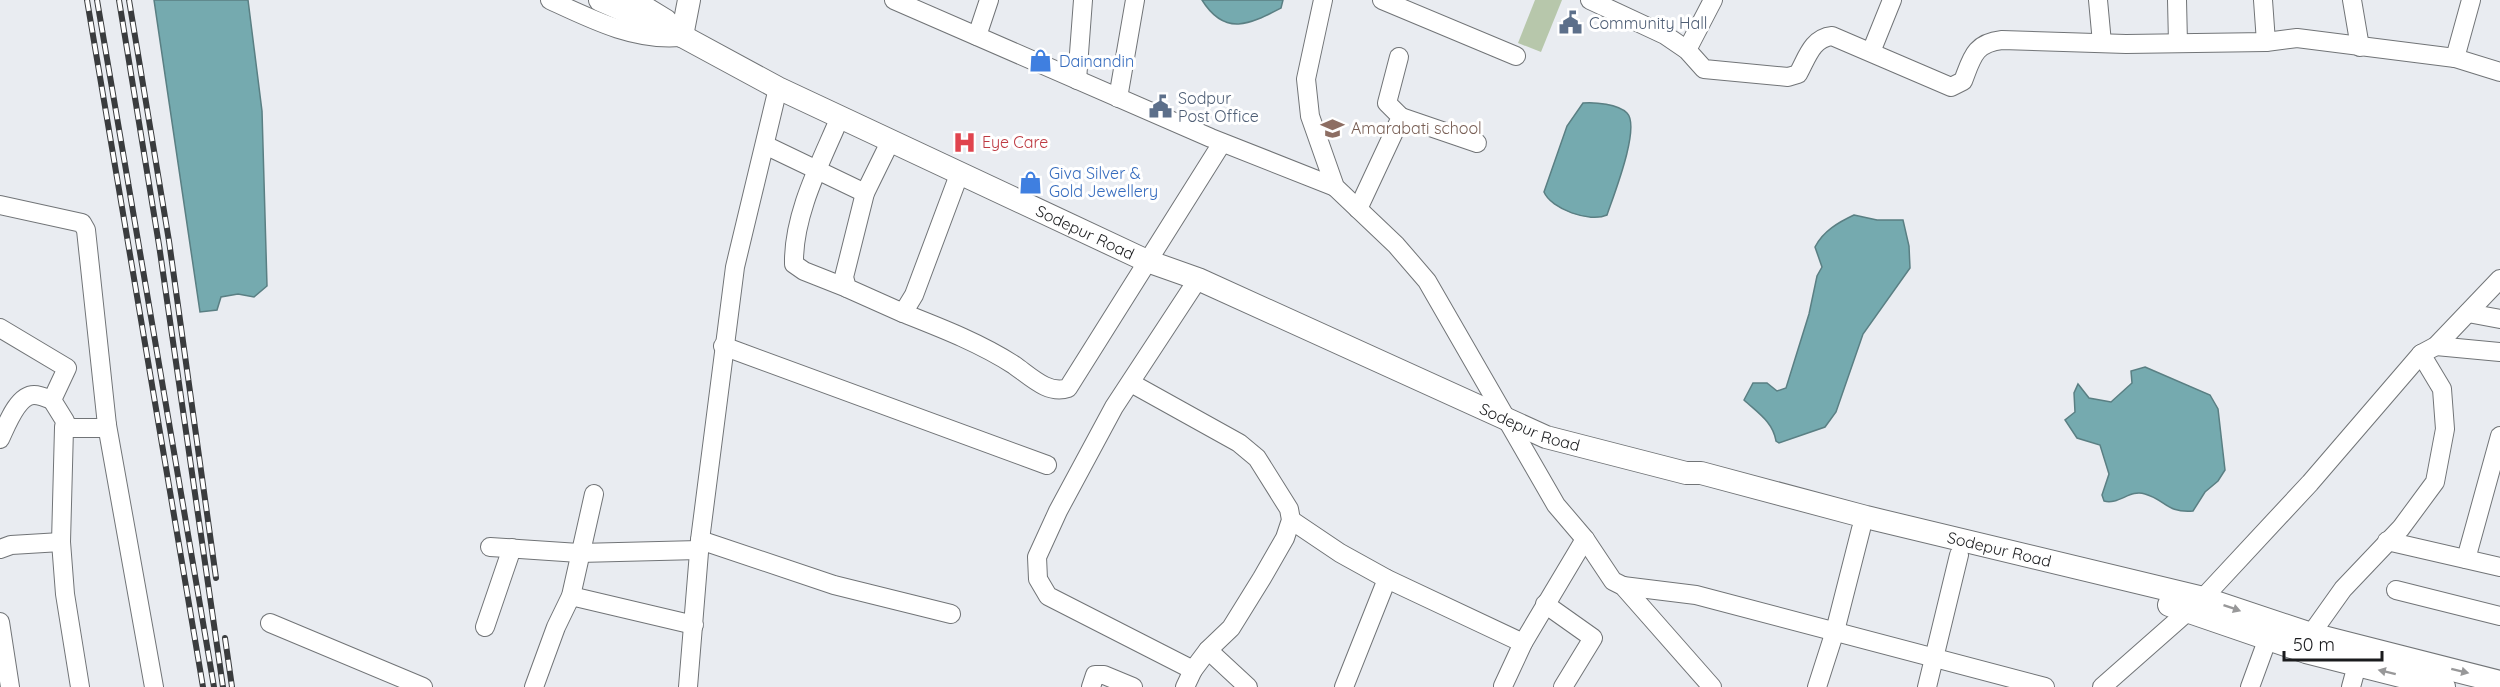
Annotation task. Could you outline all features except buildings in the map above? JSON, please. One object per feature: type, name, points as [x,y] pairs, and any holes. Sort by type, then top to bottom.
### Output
[{"type":"main road","points":[[682,36],[689,0]]},
{"type":"main road","name":"Sodepur Road","points":[[619,3],[778,88],[1147,261],[1198,279],[1546,437],[1686,473],[1701,473],[2500,682]]},
{"type":"main road","points":[[1686,473],[1691,484],[1959,555],[2196,604],[2268,638],[2444,687]]},
{"type":"street","points":[[550,0],[631,34],[664,38],[682,36]]},
{"type":"street","points":[[894,0],[1222,143],[1335,187],[1396,245],[1426,281],[1556,504],[1585,538],[1613,581],[1623,586],[1696,595],[1835,631],[1934,660],[2045,687]]},
{"type":"street","points":[[977,36],[989,0]]},
{"type":"street","points":[[1077,80],[1083,0]]},
{"type":"street","points":[[1118,98],[1135,0]]},
{"type":"street","points":[[1323,0],[1306,79],[1310,116],[1335,187]]},
{"type":"street","points":[[1382,0],[1515,56]]},
{"type":"street","points":[[1590,0],[1665,35],[1687,50],[1704,69],[1788,77],[1798,74],[1815,42],[1823,37],[1832,36],[1951,87],[1963,81],[1973,56],[1988,42],[2266,42],[2297,38],[2455,58],[2500,72]]},
{"type":"street","points":[[1687,50],[1713,0]]},
{"type":"street","points":[[1871,52],[1892,0]]},
{"type":"street","points":[[2098,0],[2102,43]]},
{"type":"street","points":[[2177,0],[2178,43]]},
{"type":"street","points":[[2263,0],[2266,42]]},
{"type":"street","points":[[2352,0],[2360,47]]},
{"type":"street","points":[[2455,58],[2471,0]]},
{"type":"street","points":[[1399,57],[1387,103],[1401,117],[1477,144]]},
{"type":"street","points":[[688,687],[699,545],[723,346],[735,267],[778,88]]},
{"type":"street","points":[[840,117],[802,215],[794,251],[794,264],[804,271],[996,354],[1048,388],[1058,391],[1068,388],[1222,143]]},
{"type":"street","points":[[1358,209],[1401,117]]},
{"type":"street","points":[[847,288],[844,277],[865,193],[891,140]]},
{"type":"street","points":[[765,145],[865,193]]},
{"type":"street","points":[[903,313],[914,295],[960,172]]},
{"type":"street","points":[[0,205],[82,223],[86,230],[107,425],[154,687]]},
{"type":"street","points":[[1193,670],[1048,596],[1038,579],[1037,557],[1058,511],[1114,407],[1198,279]]},
{"type":"street","points":[[2102,687],[2196,604],[2310,483],[2428,350],[2500,279]]},
{"type":"street","points":[[2468,313],[2500,319]]},
{"type":"street","points":[[0,328],[67,368],[52,400]]},
{"type":"street","points":[[723,346],[1047,465]]},
{"type":"street","points":[[2428,350],[2500,352]]},
{"type":"street","points":[[2311,634],[2343,589],[2401,528],[2435,482],[2445,429],[2442,389],[2428,350]]},
{"type":"street","points":[[1131,383],[1239,443],[1257,458],[1289,509],[1292,520],[1285,538],[1231,628],[1208,650],[1193,670],[1185,687]]},
{"type":"street","points":[[2,430],[28,397],[33,395],[52,400],[65,421],[61,542],[65,594],[80,687]]},
{"type":"street","points":[[64,428],[103,428],[107,425]]},
{"type":"street","points":[[2466,559],[2500,435]]},
{"type":"street","points":[[534,687],[556,627],[571,596],[594,494]]},
{"type":"street","points":[[1292,520],[1340,553],[1387,579],[1523,643]]},
{"type":"street","points":[[1817,687],[1835,631],[1861,529]]},
{"type":"street","points":[[1503,686],[1523,643],[1585,538]]},
{"type":"street","points":[[2387,541],[2500,567]]},
{"type":"street","points":[[0,549],[12,545],[61,542]]},
{"type":"street","points":[[490,546],[579,553],[699,545],[834,585],[951,614]]},
{"type":"street","points":[[485,627],[512,548]]},
{"type":"street","points":[[1927,687],[1959,555]]},
{"type":"street","points":[[1344,687],[1387,579]]},
{"type":"street","points":[[1623,586],[1712,687]]},
{"type":"street","points":[[2396,590],[2500,616]]},
{"type":"street","points":[[571,596],[694,625]]},
{"type":"street","points":[[1545,604],[1593,638],[1563,687]]},
{"type":"street","points":[[0,622],[10,687]]},
{"type":"street","points":[[270,623],[423,687]]},
{"type":"street","points":[[2250,687],[2268,638]]},
{"type":"street","points":[[1208,650],[1248,687]]},
{"type":"street","points":[[2351,687],[2356,664]]},
{"type":"street","points":[[1091,687],[1095,675],[1104,675],[1133,687]]},
{"type":"green space","points":[[1535,0],[1562,0],[1541,52],[1518,43]]},
{"type":"water","points":[[154,0],[248,0],[262,111],[267,286],[254,297],[238,294],[221,297],[217,310],[200,312]]},
{"type":"water","points":[[1202,0],[1283,0],[1281,8],[1259,19],[1238,24],[1220,19]]},
{"type":"water","points":[[1583,103],[1600,103],[1618,107],[1627,113],[1630,121],[1631,132],[1620,179],[1607,215],[1600,217],[1581,216],[1563,209],[1554,204],[1544,192],[1567,126]]},
{"type":"water","points":[[1854,215],[1877,220],[1903,220],[1909,246],[1910,268],[1863,334],[1836,412],[1825,427],[1779,443],[1768,423],[1744,400],[1753,383],[1767,383],[1777,391],[1786,388],[1809,314],[1817,276],[1822,267],[1815,247],[1827,232]]},
{"type":"water","points":[[2145,367],[2210,395],[2218,409],[2225,470],[2218,481],[2205,492],[2193,511],[2171,508],[2140,493],[2115,501],[2104,501],[2102,495],[2109,474],[2100,445],[2077,438],[2065,420],[2075,412],[2074,393],[2078,384],[2089,398],[2111,402],[2132,383],[2131,371]]},
{"type":"railway","points":[[87,0],[203,687]]},
{"type":"railway","points":[[97,0],[214,687]]},
{"type":"railway","points":[[119,0],[159,245],[223,687]]},
{"type":"railway","points":[[129,0],[169,241],[216,578]]},
{"type":"railway","points":[[225,638],[232,687]]},
{"type":"place","name":"Community Hall","points":[[1571,23]]},
{"type":"place","name":"Dainandin","points":[[1041,61]]},
{"type":"place","name":"Sodpur Post Office","points":[[1160,107]]},
{"type":"place","name":"Amarabati school","points":[[1333,128]]},
{"type":"place","name":"Eye Care","points":[[964,142]]},
{"type":"place","name":"Giva Silver & Gold Jewellery","points":[[1031,182]]}]
